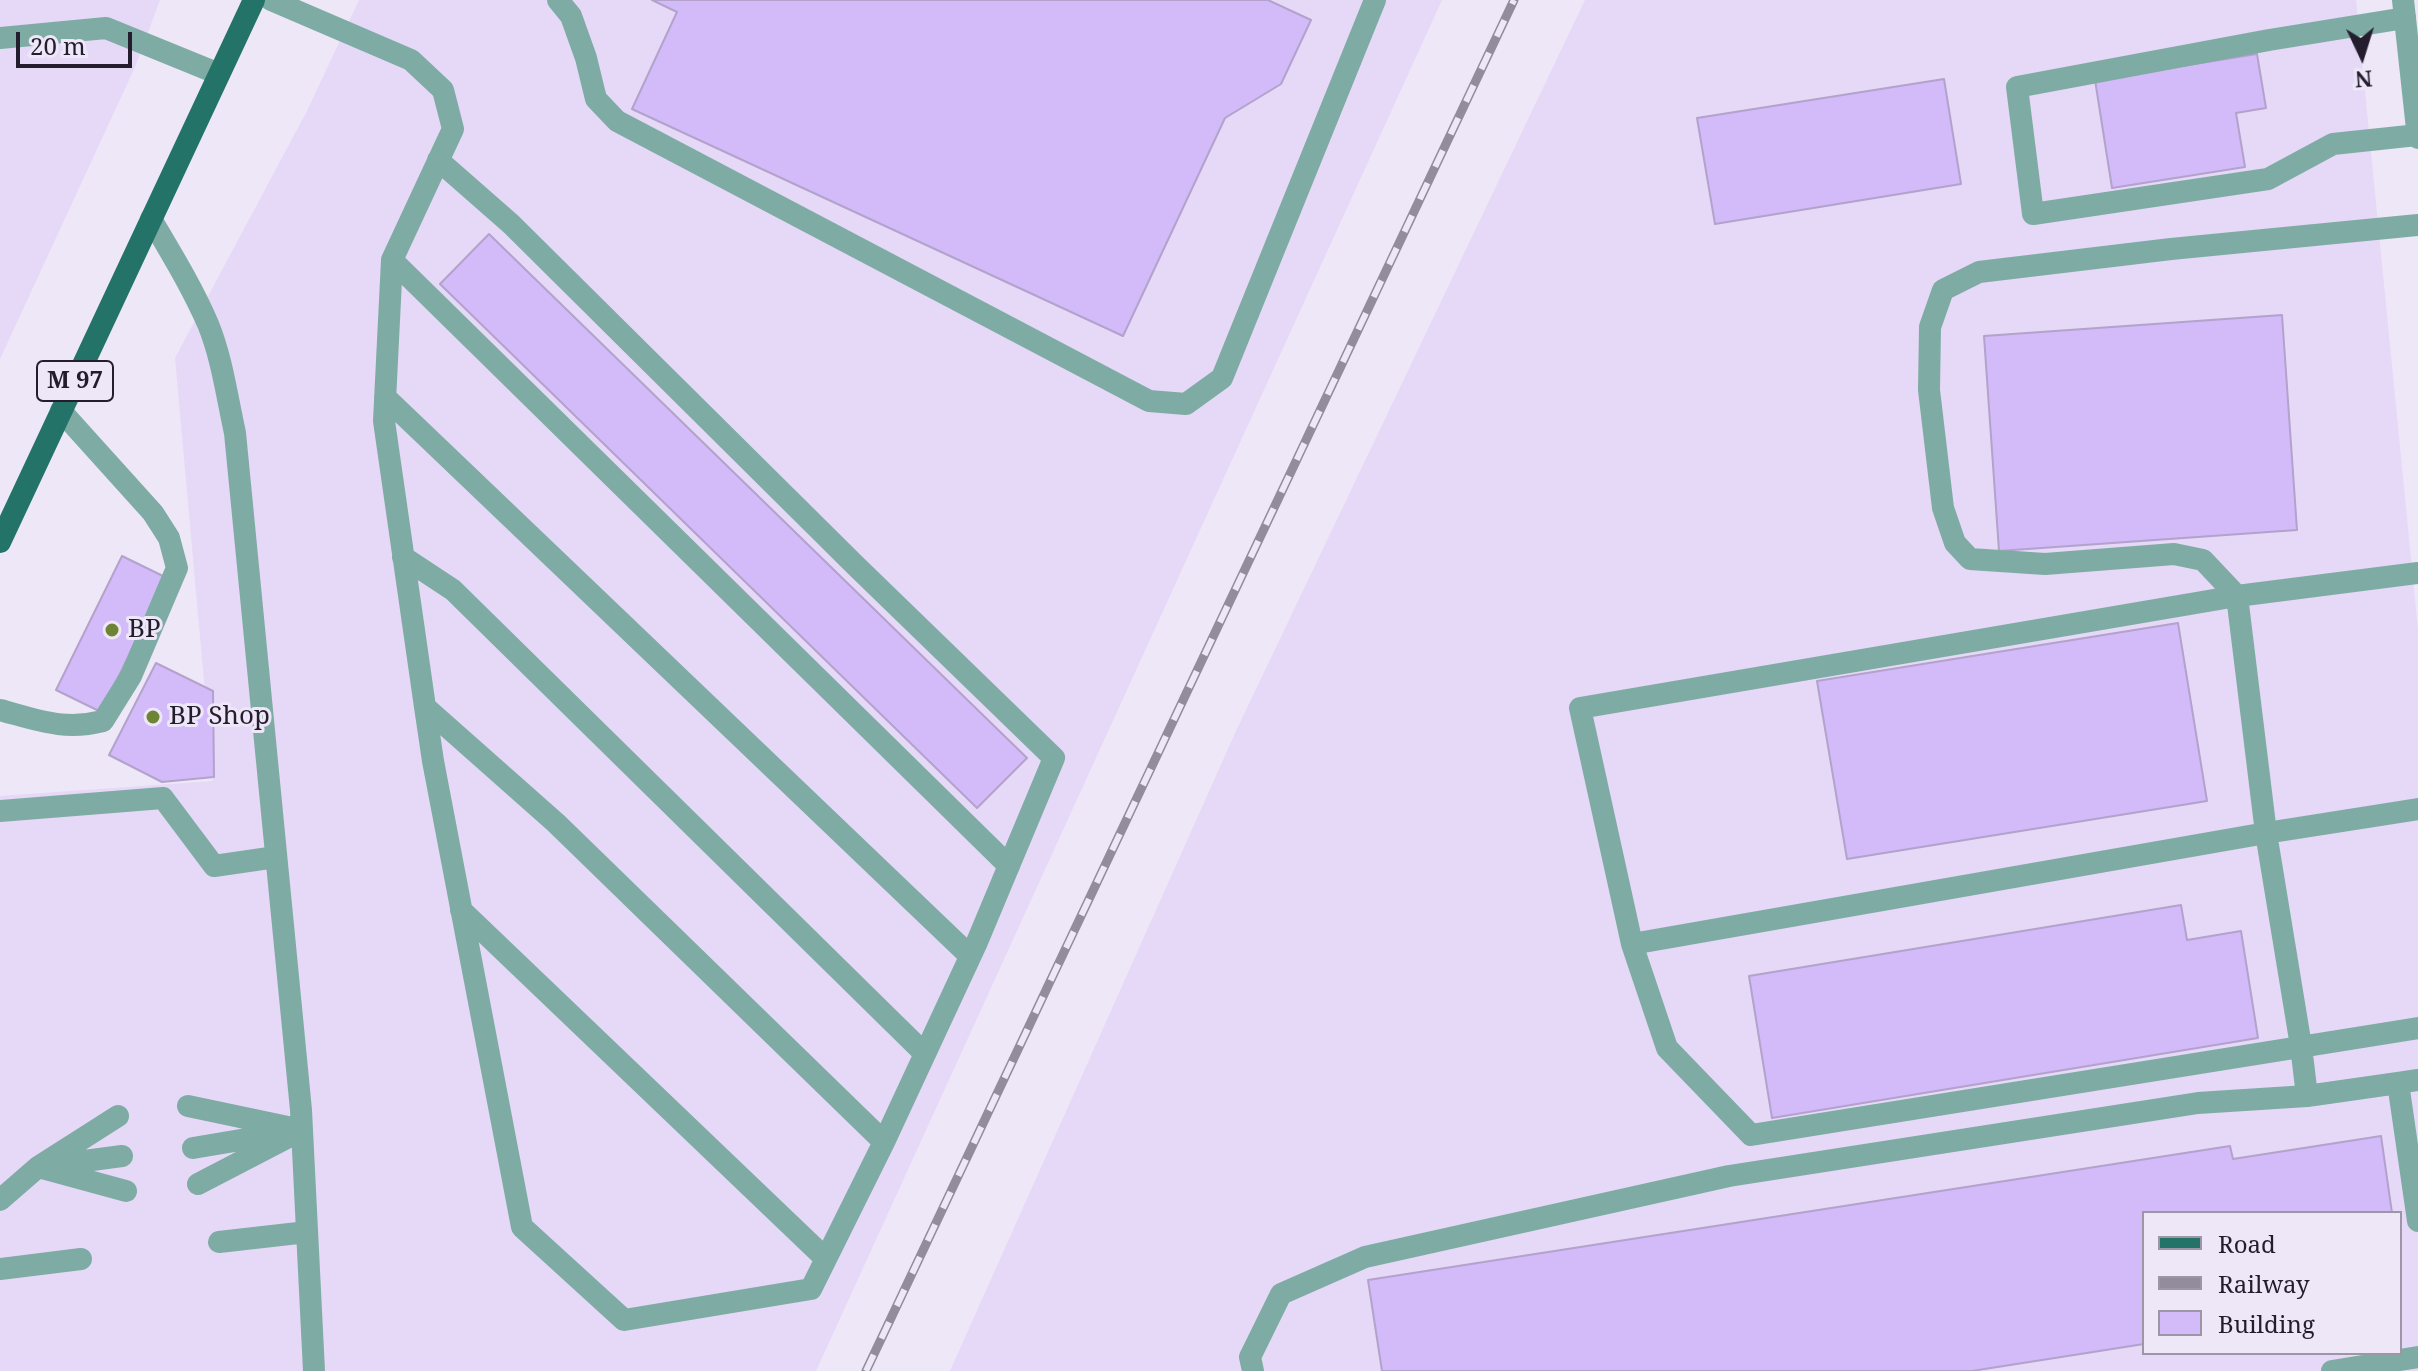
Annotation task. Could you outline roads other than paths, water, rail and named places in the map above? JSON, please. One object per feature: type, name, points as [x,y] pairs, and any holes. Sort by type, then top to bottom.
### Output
[{"type":"main road","name":"M 97","points":[[0,542],[254,0]]},
{"type":"street","points":[[271,0],[411,60],[443,90],[453,129],[438,160],[392,260],[384,421],[425,707],[522,1227],[624,1320],[811,1289],[884,1142],[970,956],[1054,758],[511,224],[438,160]]},
{"type":"street","points":[[558,0],[571,16],[596,99],[617,121],[1149,401],[1186,404],[1222,378],[1375,0]]},
{"type":"street","points":[[2404,9],[2418,136],[2333,144],[2268,179],[2033,214],[2017,87],[2269,40],[2404,9]]},
{"type":"street","points":[[0,38],[106,28],[219,74]]},
{"type":"street","points":[[151,219],[209,326],[235,433],[302,1130],[314,1371]]},
{"type":"street","points":[[2307,1096],[2266,833],[2237,596],[2203,560],[2174,554],[2045,564],[1970,559],[1955,543],[1943,508],[1929,390],[1930,327],[1943,290],[1979,272],[2171,249],[2418,225]]},
{"type":"street","points":[[392,260],[1009,866]]},
{"type":"street","points":[[385,397],[970,956]]},
{"type":"street","points":[[0,710],[56,725],[82,726],[103,721],[131,676],[177,568],[169,538],[153,513],[61,411]]},
{"type":"street","points":[[403,557],[453,590],[925,1054]]},
{"type":"street","points":[[2418,573],[2237,596],[1580,708],[1632,944],[1667,1048],[1751,1135],[2418,1028]]},
{"type":"street","points":[[425,707],[556,823],[884,1142]]},
{"type":"street","points":[[0,811],[163,798],[214,866],[276,857]]},
{"type":"street","points":[[1632,944],[2418,809]]},
{"type":"street","points":[[461,910],[826,1259]]},
{"type":"street","points":[[1253,1371],[1250,1357],[1281,1294],[1365,1257],[1729,1176],[2198,1103],[2307,1096],[2408,1082],[2418,1221]]},
{"type":"street","points":[[188,1106],[302,1130]]},
{"type":"street","points":[[0,1200],[38,1167],[118,1116]]},
{"type":"street","points":[[193,1148],[302,1130]]},
{"type":"street","points":[[198,1184],[302,1130]]},
{"type":"street","points":[[38,1167],[122,1156]]},
{"type":"street","points":[[38,1167],[126,1191]]},
{"type":"street","points":[[219,1242],[307,1232]]},
{"type":"street","points":[[0,1269],[81,1259]]},
{"type":"street","points":[[2332,1371],[2418,1357]]},
{"type":"railway","points":[[866,1371],[1514,0]]},
{"type":"place","name":"BP","points":[[112,630]]},
{"type":"place","name":"BP Shop","points":[[153,717]]}]
